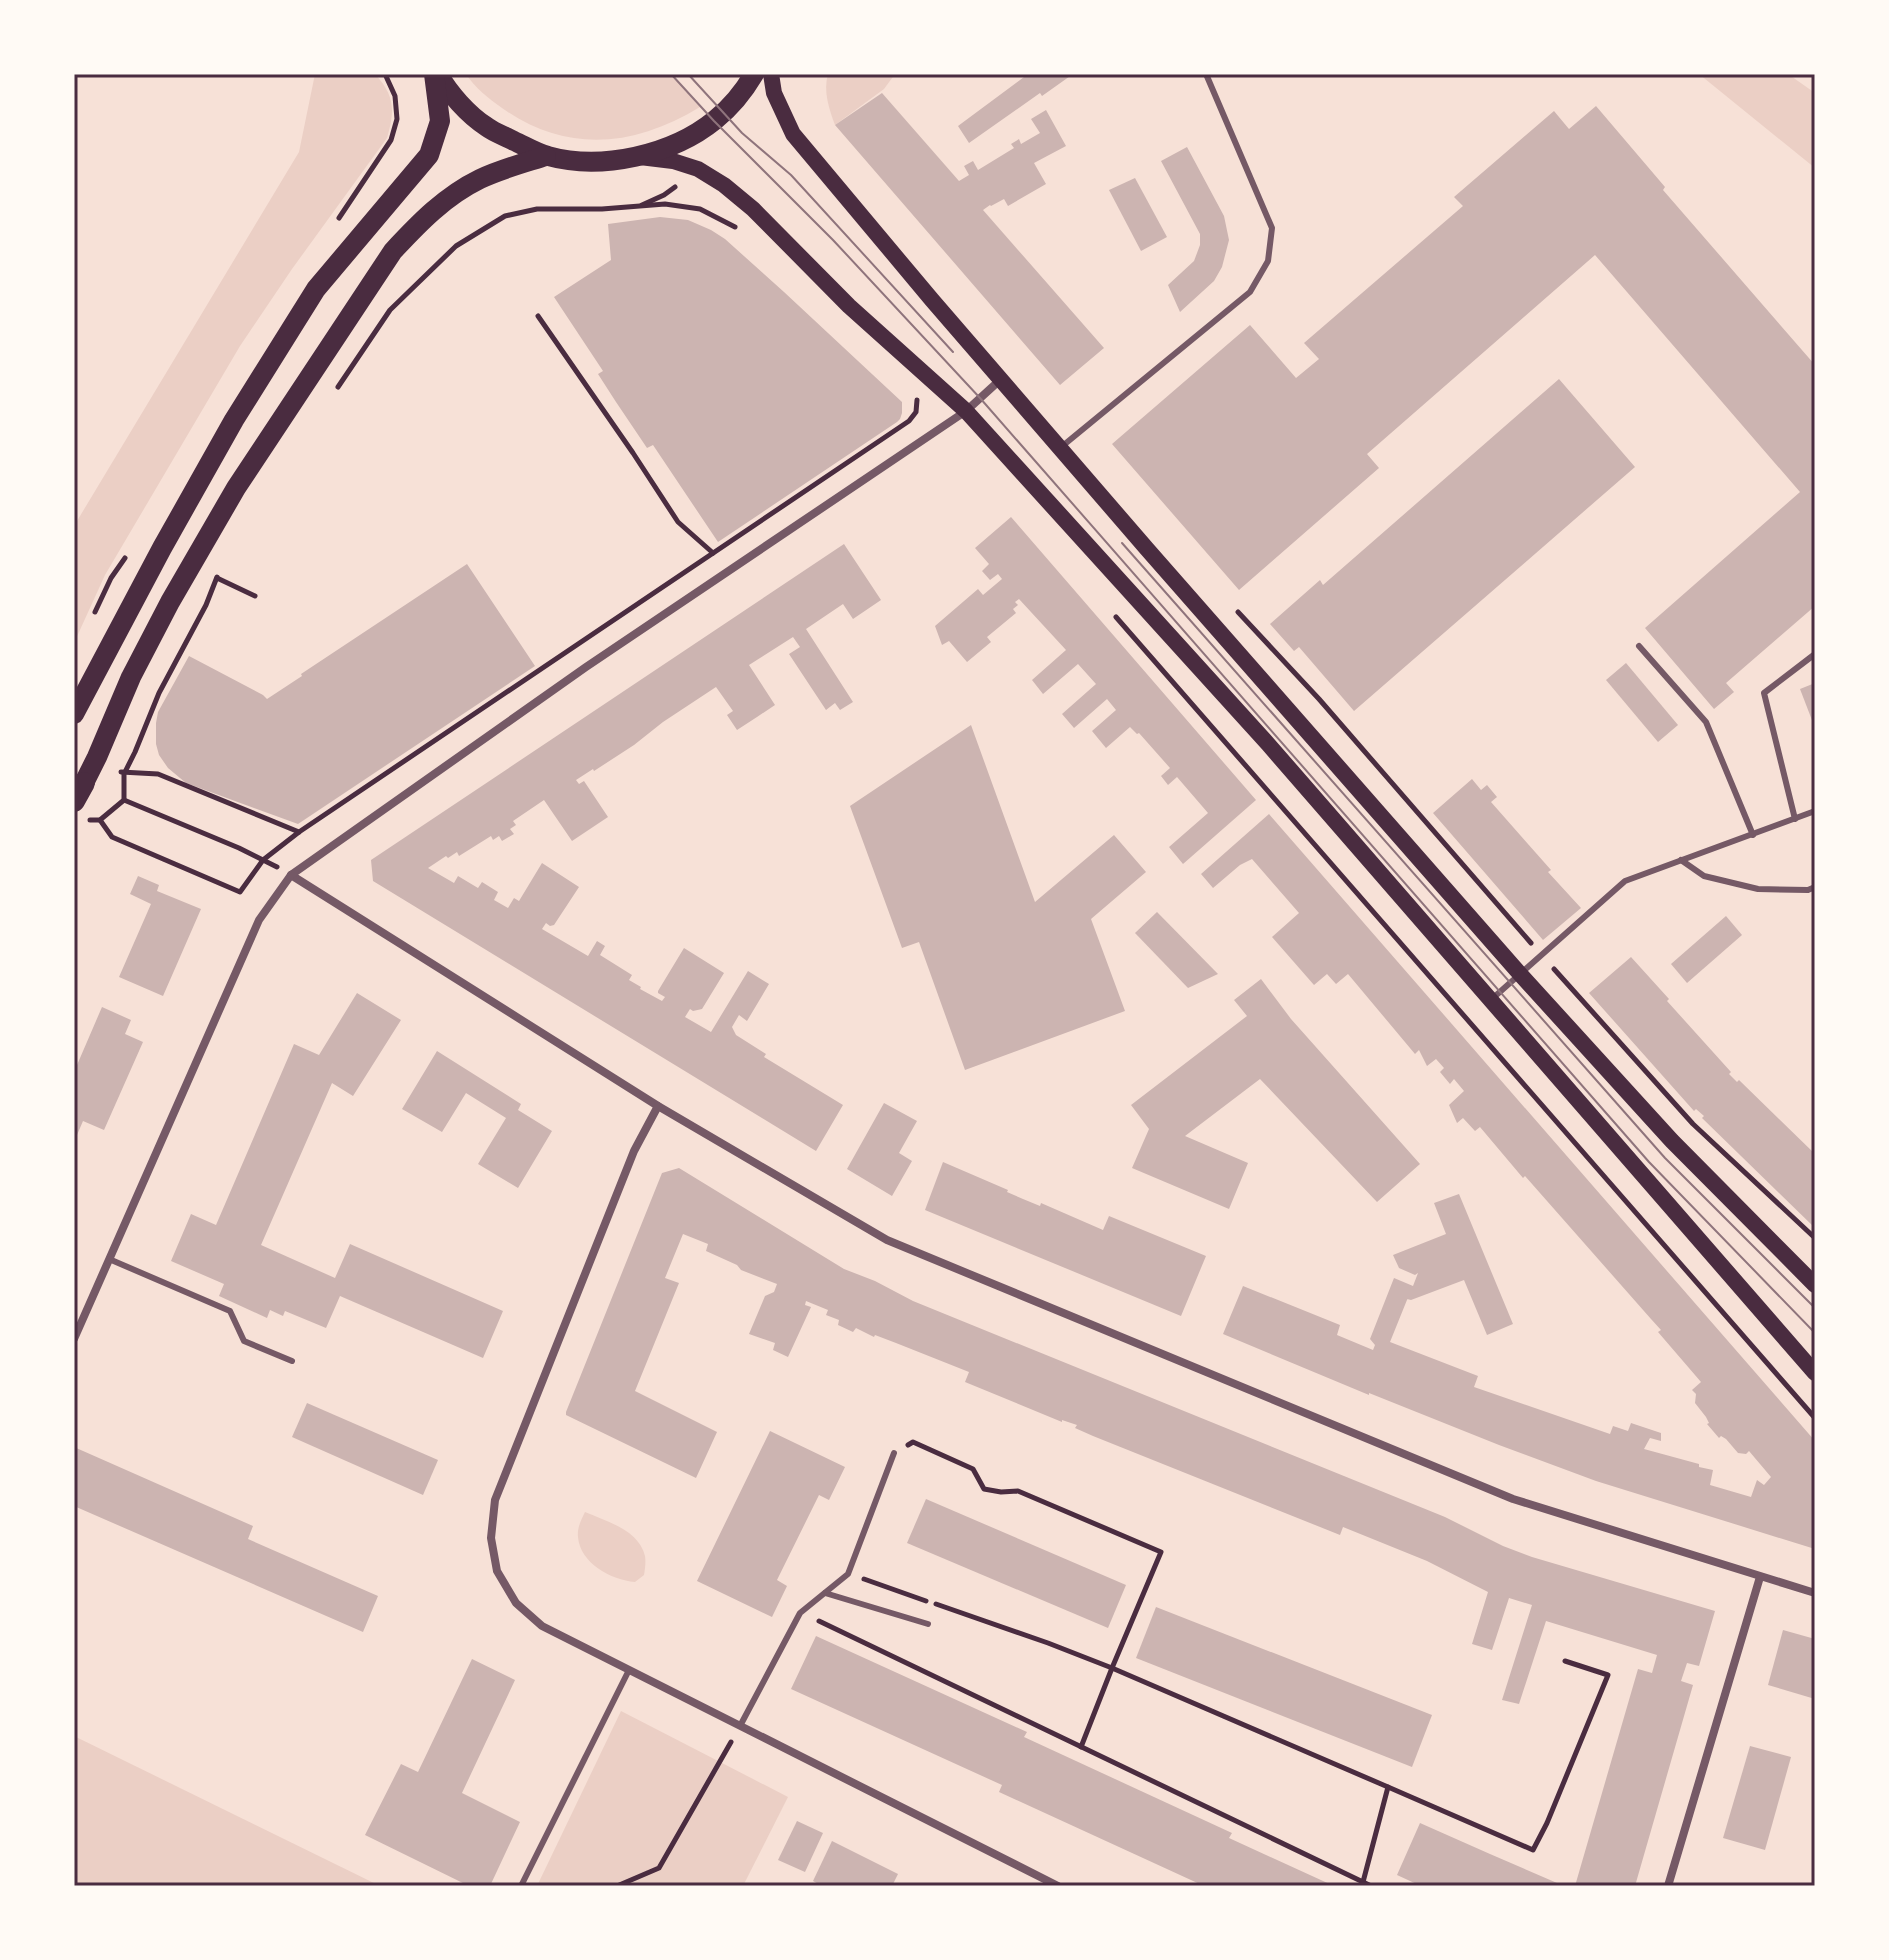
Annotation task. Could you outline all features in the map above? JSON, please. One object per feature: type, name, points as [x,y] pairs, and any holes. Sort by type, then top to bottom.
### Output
[{"type":"main road","points":[[436,74],[448,92],[486,127],[546,156],[583,163],[639,157],[673,161],[698,169],[753,209],[849,306],[966,411],[1268,744],[1815,1373]]},
{"type":"main road","points":[[74,714],[220,446],[316,289],[429,155],[440,121],[436,74]]},
{"type":"main road","points":[[639,157],[687,139],[714,121],[754,74]]},
{"type":"main road","points":[[771,74],[774,93],[793,134],[1060,448],[1520,974],[1672,1141],[1815,1285]]},
{"type":"main road","points":[[79,792],[137,664],[228,501],[393,251],[448,198],[481,178],[546,156]]},
{"type":"street","points":[[74,1339],[259,920],[291,875],[586,667],[966,411],[1001,379]]},
{"type":"street","points":[[291,875],[658,1106],[887,1240],[1513,1499],[1815,1593]]},
{"type":"street","points":[[658,1106],[634,1151],[495,1500],[491,1538],[497,1571],[516,1603],[542,1626],[1058,1886]]},
{"type":"street","points":[[1668,1886],[1760,1577]]},
{"type":"lane","points":[[1060,448],[1250,292],[1268,261],[1272,228],[1206,74]]},
{"type":"lane","points":[[1639,646],[1706,722],[1753,835]]},
{"type":"lane","points":[[1795,819],[1764,693],[1815,654]]},
{"type":"lane","points":[[1490,1000],[1625,881],[1815,811]]},
{"type":"lane","points":[[1681,860],[1704,876],[1758,889],[1808,890],[1815,887]]},
{"type":"lane","points":[[109,1259],[230,1311],[244,1341],[292,1361]]},
{"type":"lane","points":[[740,1726],[800,1613],[848,1574],[894,1453]]},
{"type":"lane","points":[[825,1593],[928,1624]]},
{"type":"lane","points":[[521,1886],[629,1670]]},
{"type":"path","points":[[385,74],[395,96],[397,119],[391,140]]},
{"type":"path","points":[[332,395],[390,310],[456,246],[505,216],[537,209],[602,209],[665,204],[700,209],[740,230]]},
{"type":"path","points":[[538,316],[678,522],[713,553]]},
{"type":"path","points":[[906,390],[944,426]]},
{"type":"path","points":[[100,820],[112,837],[240,892],[263,860],[299,832],[909,421],[916,412],[917,400]]},
{"type":"path","points":[[223,566],[159,693],[124,774],[124,800],[239,848],[291,875]]},
{"type":"path","points":[[217,578],[255,596]]},
{"type":"path","points":[[1109,608],[1815,1418]]},
{"type":"path","points":[[1235,608],[1319,699],[1693,1124],[1815,1238]]},
{"type":"path","points":[[124,774],[158,774],[299,832]]},
{"type":"path","points":[[894,1453],[913,1442],[973,1469],[984,1489],[1018,1491],[1161,1552],[1081,1747]]},
{"type":"path","points":[[848,1574],[1112,1668],[1533,1850],[1608,1675],[1565,1661]]},
{"type":"path","points":[[800,1613],[1371,1886]]},
{"type":"path","points":[[617,1886],[659,1868],[740,1726]]},
{"type":"path","points":[[1363,1882],[1388,1787]]},
{"type":"shaded area","points":[[315,74],[375,74],[392,104],[387,138],[240,346],[105,575],[74,643],[74,526],[299,152]]},
{"type":"shaded area","points":[[466,74],[671,74],[700,107],[650,130],[625,137],[601,140],[576,138],[526,123],[487,97]]},
{"type":"shaded area","points":[[828,74],[895,74],[884,89],[835,125],[826,93]]},
{"type":"shaded area","points":[[1699,74],[1788,74],[1815,93],[1815,168]]},
{"type":"shaded area","points":[[585,1512],[612,1523],[636,1539],[645,1556],[644,1575],[635,1582],[616,1578],[584,1555],[578,1537]]},
{"type":"shaded area","points":[[621,1711],[788,1797],[743,1886],[537,1886]]},
{"type":"shaded area","points":[[74,1736],[380,1886],[74,1886]]},
{"type":"building","points":[[1028,74],[1073,74],[1042,96],[1040,93],[969,143],[958,126]]},
{"type":"building","points":[[882,93],[959,181],[969,175],[964,166],[973,161],[978,170],[1014,148],[1011,144],[1019,139],[1021,144],[1040,133],[1031,119],[1046,110],[1066,146],[1034,163],[1046,184],[1008,206],[1004,199],[983,210],[1104,348],[1060,385],[835,125]]},
{"type":"building","points":[[1596,106],[1665,187],[1663,190],[1815,365],[1815,606],[1726,683],[1734,692],[1714,709],[1645,628],[1800,492],[1595,255],[1367,454],[1379,468],[1239,590],[1112,444],[1250,325],[1296,378],[1319,359],[1304,343],[1463,206],[1454,197],[1554,111],[1569,129]]},
{"type":"building","points":[[1187,147],[1224,216],[1229,240],[1222,267],[1214,281],[1180,312],[1168,285],[1194,261],[1200,234],[1161,161]]},
{"type":"building","points":[[1135,178],[1167,237],[1141,251],[1109,190]]},
{"type":"building","points":[[660,217],[688,220],[725,239],[902,402],[902,413],[897,422],[718,542],[653,445],[647,448],[616,402],[598,374],[603,371],[554,297],[611,260],[608,224]]},
{"type":"building","points":[[1559,379],[1635,467],[1354,711],[1299,647],[1294,651],[1270,624],[1320,580],[1323,585]]},
{"type":"building","points":[[1011,517],[1256,800],[1183,864],[1169,847],[1208,813],[1177,777],[1168,785],[1161,776],[1170,768],[1130,727],[1106,748],[1092,731],[1116,710],[1107,699],[1074,728],[1062,714],[1096,684],[1078,664],[1043,694],[1032,680],[1066,650],[1019,599],[1013,609],[1016,613],[987,637],[991,642],[967,662],[949,641],[942,645],[935,626],[978,589],[983,595],[1002,579],[998,574],[990,580],[982,571],[989,564],[975,548]]},
{"type":"building","points":[[844,544],[881,600],[853,619],[843,604],[806,629],[853,702],[840,710],[835,703],[826,710],[789,654],[800,647],[793,637],[749,665],[775,705],[757,717],[737,730],[727,715],[733,711],[716,687],[634,745],[576,780],[579,784],[584,781],[608,817],[572,841],[544,800],[513,821],[516,825],[510,829],[514,834],[502,841],[499,836],[493,840],[491,836],[459,856],[457,852],[448,858],[446,856],[428,868],[454,883],[458,876],[478,888],[482,882],[498,892],[494,900],[508,908],[514,898],[519,901],[542,863],[579,887],[554,925],[546,923],[542,929],[588,956],[597,941],[605,946],[600,955],[632,975],[629,980],[640,989],[662,1001],[665,997],[658,991],[684,948],[724,973],[702,1009],[690,1009],[685,1017],[711,1032],[748,971],[769,984],[747,1021],[739,1015],[732,1027],[736,1035],[766,1054],[764,1057],[843,1105],[816,1151],[373,881],[371,860]]},
{"type":"building","points":[[467,564],[535,666],[298,824],[186,783],[168,768],[159,755],[156,744],[158,712],[189,656],[267,699]]},
{"type":"building","points":[[1626,663],[1678,725],[1658,742],[1606,680]]},
{"type":"building","points":[[1815,683],[1815,728],[1800,689]]},
{"type":"building","points":[[971,725],[1035,902],[1114,835],[1146,872],[1091,919],[1125,1011],[965,1070],[919,942],[902,948],[850,806]]},
{"type":"building","points":[[1472,779],[1481,790],[1487,785],[1497,797],[1491,802],[1581,908],[1543,940],[1433,813]]},
{"type":"building","points":[[1269,814],[1815,1441],[1815,1549],[1596,1481],[1369,1395],[1223,1334],[1243,1286],[1340,1325],[1337,1335],[1373,1350],[1375,1345],[1370,1339],[1394,1278],[1413,1286],[1418,1273],[1415,1275],[1399,1268],[1393,1255],[1446,1234],[1434,1203],[1459,1194],[1513,1324],[1487,1335],[1464,1280],[1407,1299],[1390,1342],[1478,1376],[1474,1387],[1610,1434],[1613,1426],[1628,1431],[1631,1423],[1661,1433],[1661,1441],[1650,1438],[1644,1449],[1713,1470],[1710,1485],[1751,1497],[1757,1480],[1764,1485],[1771,1477],[1749,1451],[1746,1454],[1738,1453],[1707,1424],[1706,1417],[1695,1403],[1696,1394],[1692,1390],[1701,1382],[1658,1332],[1661,1330],[1525,1176],[1523,1178],[1480,1127],[1475,1131],[1463,1118],[1457,1123],[1449,1105],[1464,1091],[1454,1079],[1450,1084],[1440,1072],[1444,1068],[1436,1059],[1427,1066],[1419,1050],[1415,1054],[1348,974],[1336,984],[1327,974],[1314,985],[1272,937],[1299,913],[1252,859],[1213,888],[1201,874]]},
{"type":"building","points":[[138,876],[159,885],[157,891],[201,909],[163,996],[119,977],[151,904],[130,894]]},
{"type":"building","points":[[1157,912],[1218,974],[1188,988],[1135,933]]},
{"type":"building","points":[[1726,916],[1742,935],[1687,983],[1671,964]]},
{"type":"building","points":[[1631,957],[1731,1072],[1729,1074],[1737,1082],[1739,1080],[1815,1154],[1815,1228],[1702,1118],[1704,1116],[1696,1109],[1694,1111],[1589,993]]},
{"type":"building","points":[[1261,979],[1291,1019],[1420,1164],[1377,1202],[1260,1079],[1185,1136],[1248,1163],[1229,1209],[1132,1168],[1149,1129],[1131,1105],[1247,1016],[1234,1000]]},
{"type":"building","points":[[357,993],[401,1020],[353,1096],[332,1083],[261,1245],[335,1278],[350,1244],[503,1311],[483,1358],[340,1296],[326,1328],[285,1311],[283,1316],[270,1310],[267,1318],[219,1296],[224,1284],[171,1261],[191,1214],[216,1225],[294,1044],[319,1055]]},
{"type":"building","points":[[102,1007],[131,1020],[125,1034],[143,1042],[104,1130],[83,1121],[77,1135],[74,1133],[74,1072]]},
{"type":"building","points":[[437,1051],[521,1104],[518,1110],[552,1131],[518,1188],[478,1164],[506,1118],[466,1093],[442,1132],[402,1109]]},
{"type":"building","points":[[884,1103],[917,1121],[899,1153],[912,1161],[892,1196],[847,1169]]},
{"type":"building","points":[[943,1162],[1023,1199],[1040,1206],[1041,1203],[1103,1230],[1109,1216],[1206,1256],[1181,1316],[925,1210]]},
{"type":"building","points":[[679,1168],[844,1269],[913,1301],[1445,1517],[1503,1546],[1715,1611],[1699,1666],[1687,1663],[1681,1681],[1693,1685],[1635,1886],[1575,1886],[1638,1669],[1652,1673],[1657,1655],[1546,1621],[1519,1704],[1502,1700],[1532,1605],[1509,1598],[1492,1650],[1472,1644],[1488,1592],[1427,1561],[1343,1527],[1340,1535],[1093,1436],[1075,1428],[1077,1425],[1062,1422],[965,1382],[969,1372],[856,1328],[853,1332],[838,1325],[839,1320],[826,1315],[828,1310],[806,1301],[805,1305],[811,1307],[788,1357],[773,1350],[775,1343],[749,1334],[765,1296],[774,1292],[777,1284],[741,1270],[737,1265],[706,1251],[708,1244],[683,1234],[665,1278],[679,1283],[635,1391],[717,1432],[696,1478],[566,1415],[662,1173]]},
{"type":"building","points":[[307,1403],[438,1460],[423,1495],[292,1437]]},
{"type":"building","points":[[770,1431],[845,1467],[829,1500],[819,1495],[777,1580],[787,1586],[772,1617],[697,1581]]},
{"type":"building","points":[[74,1447],[253,1526],[248,1539],[378,1596],[363,1632],[74,1506]]},
{"type":"building","points":[[926,1499],[1126,1585],[1108,1628],[907,1543]]},
{"type":"building","points":[[1156,1607],[1432,1715],[1412,1767],[1136,1658]]},
{"type":"building","points":[[1783,1630],[1815,1639],[1815,1699],[1768,1685]]},
{"type":"building","points":[[816,1636],[1027,1732],[1024,1737],[1232,1833],[1229,1838],[1334,1886],[1204,1886],[999,1792],[1002,1785],[791,1689]]},
{"type":"building","points":[[472,1659],[515,1680],[462,1793],[520,1822],[490,1886],[469,1886],[365,1835],[401,1764],[418,1772]]},
{"type":"building","points":[[1750,1746],[1791,1757],[1765,1850],[1723,1838]]},
{"type":"building","points":[[797,1821],[823,1833],[805,1872],[778,1860]]},
{"type":"building","points":[[1420,1823],[1564,1886],[1421,1886],[1397,1875]]},
{"type":"building","points":[[832,1841],[898,1874],[892,1886],[822,1886],[813,1881]]},
{"type":"tram line","points":[[671,74],[833,240],[980,398],[1649,1162],[1815,1333]]},
{"type":"tram line","points":[[688,74],[742,133],[791,175],[953,352]]},
{"type":"tram line","points":[[1122,543],[1665,1158],[1815,1308]]}]
